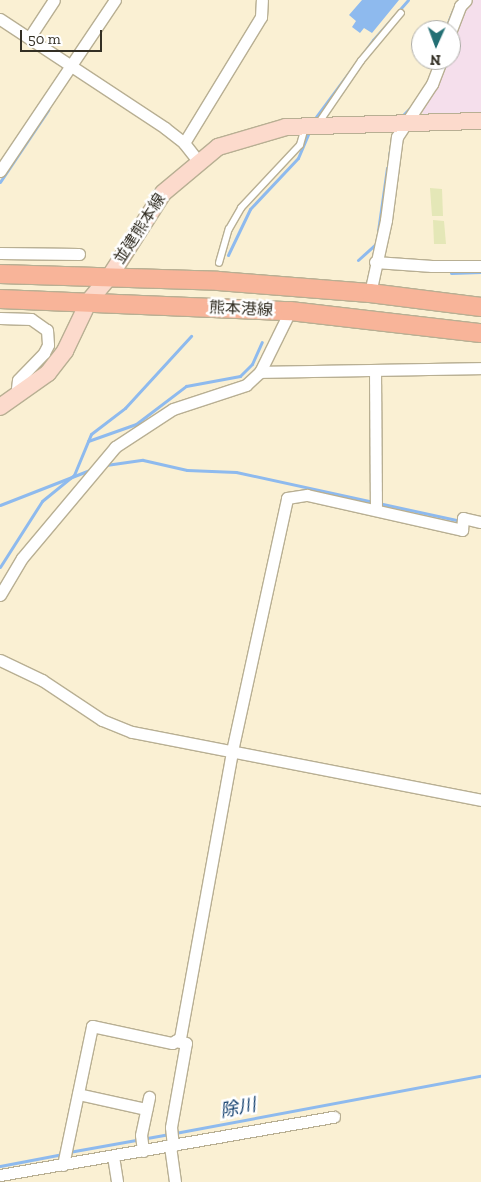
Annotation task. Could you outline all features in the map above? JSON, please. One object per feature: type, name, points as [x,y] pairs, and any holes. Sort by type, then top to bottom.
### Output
[{"type":"main road","name":"並建熊本線","points":[[0,407],[48,373],[65,350],[90,301],[110,276],[163,193],[198,161],[218,148],[272,129],[311,126],[481,121]]},
{"type":"main road","name":"熊本港線","points":[[0,274],[110,276],[370,293],[481,308]]},
{"type":"main road","name":"熊本港線","points":[[0,299],[90,301],[290,311],[481,333]]},
{"type":"street","points":[[29,38],[54,0]]},
{"type":"street","points":[[0,171],[72,67],[115,0]]},
{"type":"street","points":[[184,143],[261,17],[262,0]]},
{"type":"street","points":[[455,20],[460,6],[466,0]]},
{"type":"street","points":[[0,19],[184,143],[198,161]]},
{"type":"street","points":[[370,293],[386,220],[397,137],[404,123],[432,84],[437,70]]},
{"type":"street","points":[[0,253],[79,254]]},
{"type":"street","points":[[376,262],[481,266]]},
{"type":"street","points":[[0,595],[22,558],[115,447],[173,409],[246,385],[260,372],[290,311]]},
{"type":"street","points":[[0,318],[31,319],[47,330],[48,345],[44,353],[18,380],[16,397]]},
{"type":"street","points":[[260,372],[481,368]]},
{"type":"street","points":[[375,370],[376,509]]},
{"type":"street","points":[[175,1041],[180,1038],[232,751],[287,498],[307,495],[376,509],[462,530],[463,518],[481,522]]},
{"type":"street","points":[[0,660],[42,680],[102,720],[132,732],[481,800]]},
{"type":"street","points":[[63,1165],[92,1026],[186,1043],[171,1127],[175,1182]]},
{"type":"street","points":[[78,1094],[146,1109]]},
{"type":"street","points":[[143,1151],[141,1135],[149,1098]]},
{"type":"street","points":[[0,1176],[334,1117]]},
{"type":"street","points":[[113,1156],[117,1182]]},
{"type":"lane","points":[[219,263],[229,229],[241,208],[300,145],[311,126],[401,13]]},
{"type":"shaded area","points":[[471,0],[481,0],[481,115],[423,116],[422,109],[442,70],[461,70],[461,20],[458,20]]},
{"type":"green space","points":[[430,188],[442,189],[443,216],[432,216]]},
{"type":"green space","points":[[433,220],[444,221],[446,244],[434,244]]},
{"type":"water","points":[[362,0],[399,0],[372,33],[364,28],[360,33],[352,27],[356,21],[349,15]]},
{"type":"waterway","points":[[313,121],[373,40],[408,0]]},
{"type":"waterway","points":[[449,20],[453,10]]},
{"type":"waterway","points":[[401,117],[411,107]]},
{"type":"waterway","points":[[0,182],[48,110]]},
{"type":"waterway","points":[[389,156],[394,128]]},
{"type":"waterway","points":[[228,255],[250,209],[298,158],[309,132]]},
{"type":"waterway","points":[[378,231],[387,168]]},
{"type":"waterway","points":[[358,260],[376,244]]},
{"type":"waterway","points":[[451,273],[481,272]]},
{"type":"waterway","points":[[0,567],[42,501],[74,475],[91,434],[125,408],[191,336]]},
{"type":"waterway","points":[[88,441],[136,424],[186,386],[240,376],[252,364],[262,342]]},
{"type":"waterway","points":[[106,465],[143,460],[187,470],[236,472],[460,521]]},
{"type":"waterway","points":[[0,505],[90,470]]},
{"type":"waterway","name":"除川","points":[[175,1133],[481,1076]]},
{"type":"waterway","name":"除川","points":[[69,1152],[169,1134]]},
{"type":"waterway","name":"除川","points":[[0,1166],[63,1154]]}]
